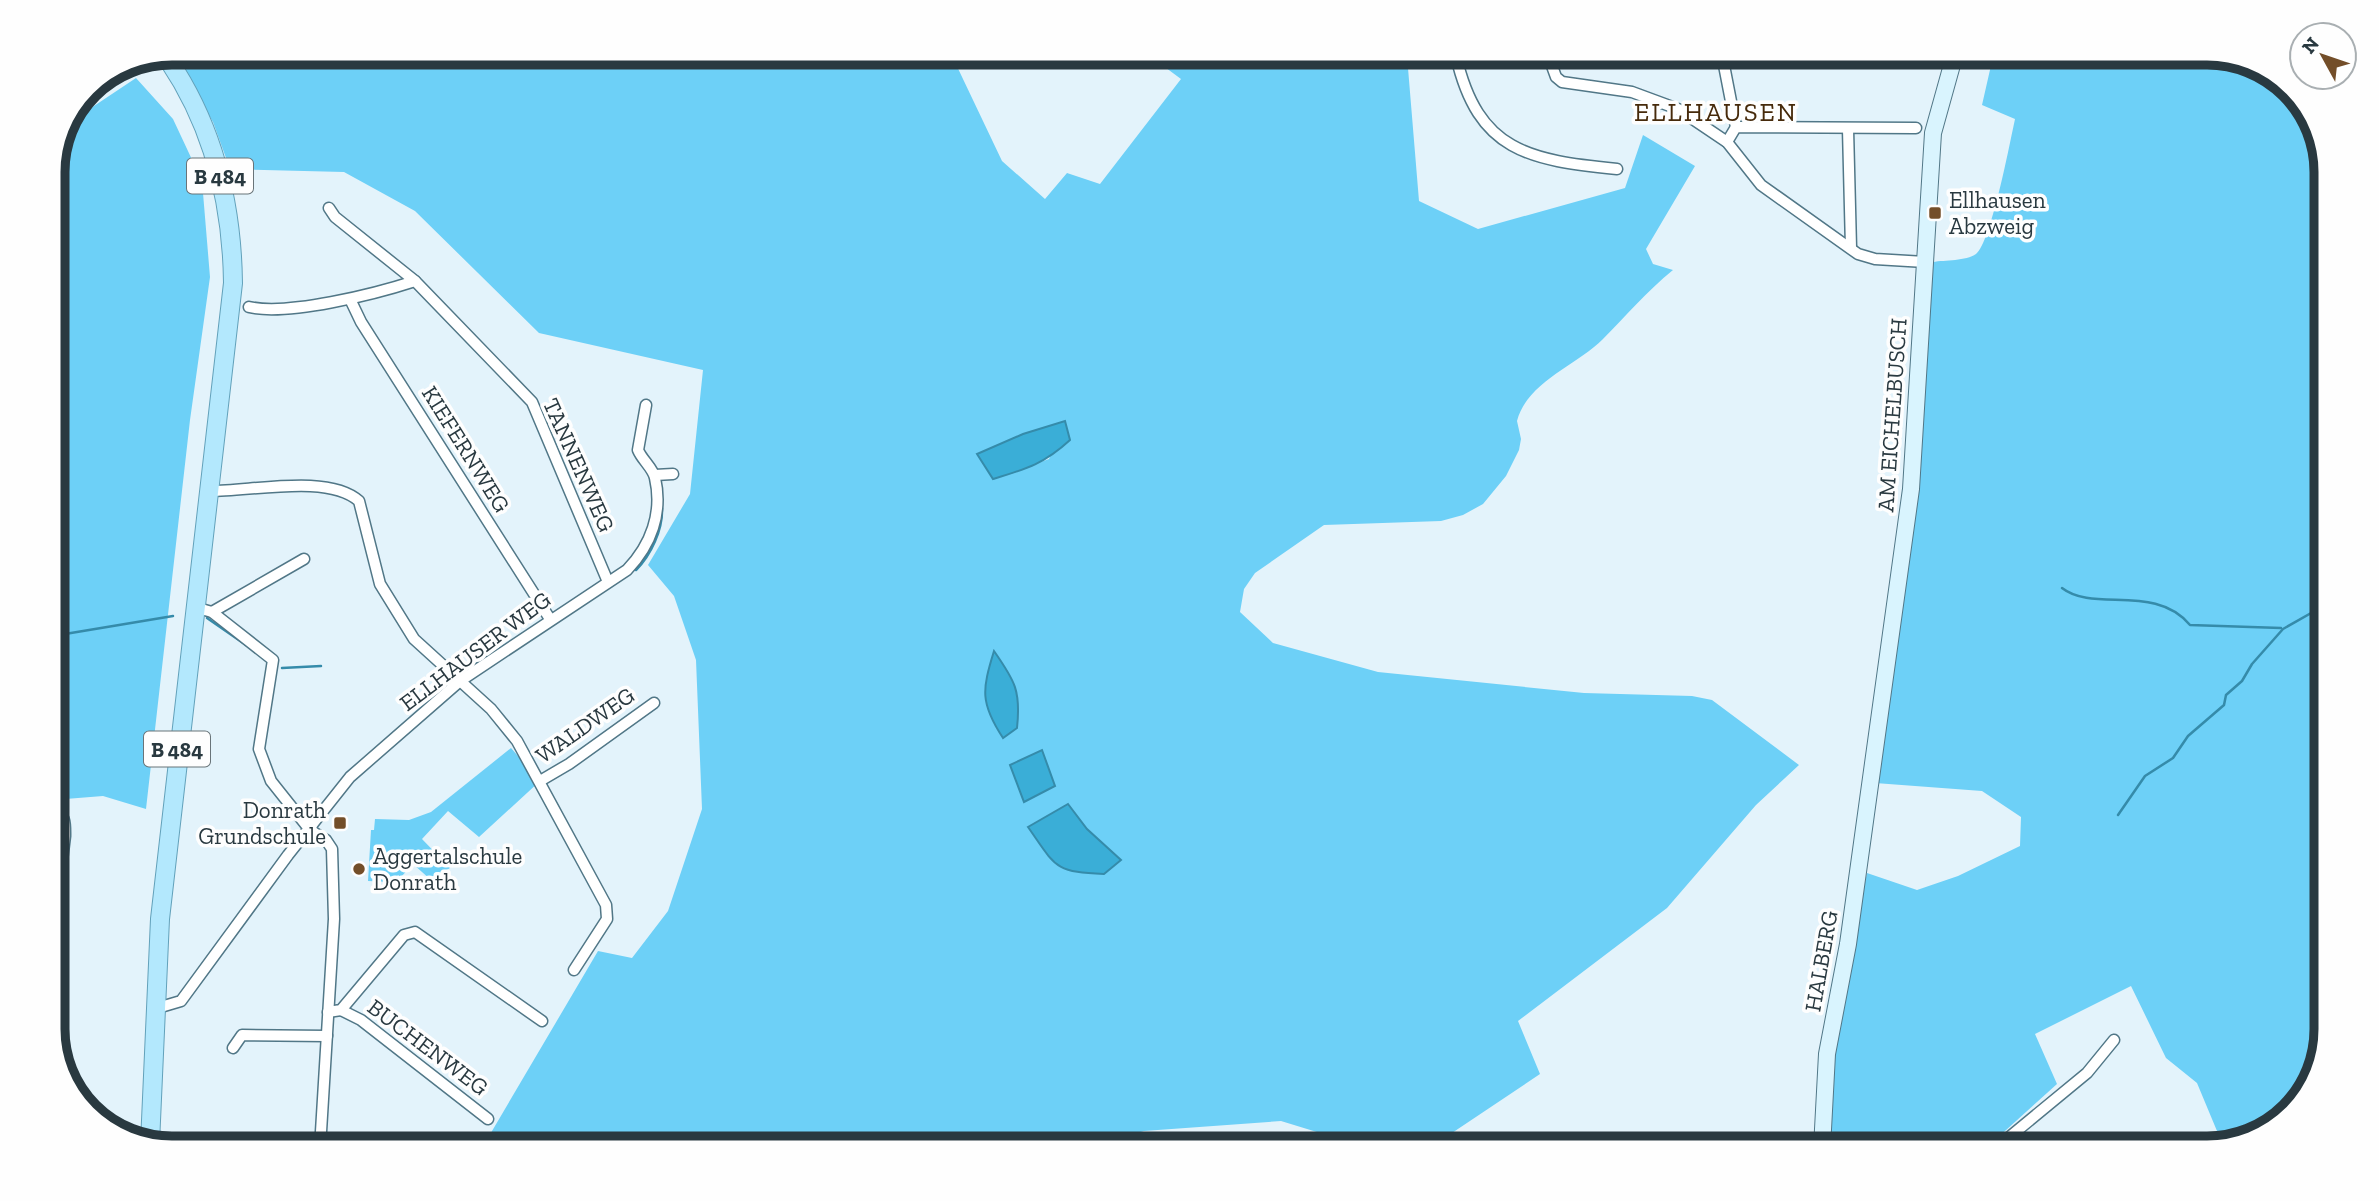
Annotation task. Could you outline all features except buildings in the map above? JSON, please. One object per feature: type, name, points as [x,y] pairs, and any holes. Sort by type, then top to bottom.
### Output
[{"type":"main road","name":"B 484","points":[[150,1134],[160,919],[194,607],[230,320],[231,231],[220,172],[205,126],[171,65]]},
{"type":"street","points":[[1458,65],[1462,82],[1496,137],[1528,153],[1548,159],[1617,169]]},
{"type":"street","points":[[1552,65],[1556,77],[1562,82],[1632,92],[1678,109],[1727,142],[1761,185],[1851,248],[1875,260],[1925,262]]},
{"type":"street","points":[[1724,65],[1736,127],[1727,142]]},
{"type":"street","name":"AM EICHELBUSCH","points":[[1871,781],[1911,489],[1933,133],[1952,65]]},
{"type":"street","points":[[1736,127],[1916,128]]},
{"type":"street","points":[[1848,129],[1851,248]]},
{"type":"street","name":"TANNENWEG","points":[[329,208],[335,217],[415,281],[532,402],[608,582]]},
{"type":"street","points":[[249,307],[275,308],[350,299],[415,281]]},
{"type":"street","name":"KIEFERNWEG","points":[[350,299],[360,322],[550,619]]},
{"type":"street","name":"ELLHAUSER WEG","points":[[154,1009],[181,1001],[350,777],[460,681],[627,570],[643,554],[657,518],[655,475],[638,450],[646,405]]},
{"type":"street","points":[[655,475],[673,474]]},
{"type":"street","name":"WALDWEG","points":[[208,491],[286,487],[349,492],[359,500],[380,584],[414,639],[491,709],[517,740],[606,905],[607,919],[574,970]]},
{"type":"street","points":[[212,611],[304,559]]},
{"type":"street","points":[[194,607],[212,611],[273,660],[259,749],[271,781],[310,830],[326,841],[332,849],[334,870],[321,1136]]},
{"type":"street","name":"WALDWEG","points":[[540,781],[569,764],[654,703]]},
{"type":"street","name":"HALBERG","points":[[1823,1136],[1827,1054],[1848,944],[1871,781]]},
{"type":"street","points":[[328,1012],[341,1010],[404,935],[415,932],[542,1021]]},
{"type":"street","name":"BUCHENWEG","points":[[341,1010],[361,1020],[488,1119]]},
{"type":"street","points":[[233,1048],[242,1035],[327,1036]]},
{"type":"street","points":[[2012,1136],[2087,1073],[2114,1040]]},
{"type":"shaded area","points":[[178,65],[956,65],[1002,161],[1045,199],[1067,173],[1100,184],[1181,79],[1162,65],[1408,65],[1419,201],[1478,229],[1625,188],[1643,135],[1695,166],[1646,249],[1653,264],[1673,270],[1592,349],[1541,385],[1522,407],[1517,421],[1521,439],[1519,450],[1506,476],[1483,504],[1463,515],[1441,521],[1324,525],[1255,573],[1244,589],[1240,612],[1273,643],[1378,672],[1584,693],[1692,696],[1712,700],[1799,765],[1756,805],[1667,908],[1518,1021],[1540,1074],[1447,1136],[1330,1136],[1281,1121],[1144,1131],[1128,1136],[489,1136],[598,951],[632,958],[668,911],[702,809],[696,660],[674,596],[648,565],[690,494],[703,370],[539,333],[415,211],[344,172],[230,169],[213,122]],"holes":[[[1065,422],[1049,459],[993,479],[978,455],[1023,434]],[[1067,805],[1087,829],[1028,827]]]},
{"type":"shaded area","points":[[1991,65],[2207,65],[2242,70],[2267,83],[2288,101],[2309,137],[2314,165],[2313,1043],[2311,1057],[2303,1076],[2288,1100],[2267,1118],[2235,1133],[2210,1136],[2217,1131],[2197,1083],[2166,1058],[2131,986],[2035,1034],[2057,1084],[1999,1136],[1830,1136],[1833,1055],[1851,946],[1867,873],[1917,890],[1958,876],[2020,846],[2021,817],[1982,791],[1875,783],[1933,262],[1967,258],[1976,254],[1982,246],[1999,191],[2015,119],[1982,105]]},
{"type":"shaded area","points":[[136,78],[173,119],[202,181],[210,277],[190,420],[146,809],[103,796],[65,799],[65,165],[73,131],[82,114]]},
{"type":"shaded area","points":[[1065,421],[1070,440],[1052,455],[1025,469],[993,479],[977,454],[1023,434]]},
{"type":"shaded area","points":[[994,651],[1012,679],[1017,695],[1017,728],[1003,738],[990,715],[985,696]]},
{"type":"shaded area","points":[[511,748],[540,781],[479,837],[448,811],[422,839],[450,868],[431,880],[413,864],[392,882],[368,881],[371,830],[374,830],[375,819],[409,820],[431,812]]},
{"type":"shaded area","points":[[1042,750],[1055,786],[1024,802],[1010,765]]},
{"type":"shaded area","points":[[1068,804],[1087,829],[1121,860],[1104,874],[1075,871],[1058,865],[1028,827]]},
{"type":"waterway","points":[[636,570],[655,541],[662,508]]},
{"type":"waterway","points":[[2062,588],[2075,595],[2091,598],[2143,601],[2160,605],[2176,612],[2190,625],[2281,628]]},
{"type":"waterway","points":[[2118,815],[2145,776],[2173,758],[2188,736],[2224,705],[2226,695],[2242,681],[2252,664],[2283,629],[2314,611]]},
{"type":"waterway","points":[[65,634],[173,616]]},
{"type":"waterway","points":[[207,618],[246,645]]},
{"type":"waterway","points":[[282,668],[321,666]]},
{"type":"place","name":"Ellhausen Abzweig","points":[[1935,213]]},
{"type":"place","name":"Donrath Grundschule","points":[[340,823]]},
{"type":"place","name":"Aggertalschule Donrath","points":[[359,869]]},
{"type":"district","name":"ELLHAUSEN","points":[[1716,112]]}]
